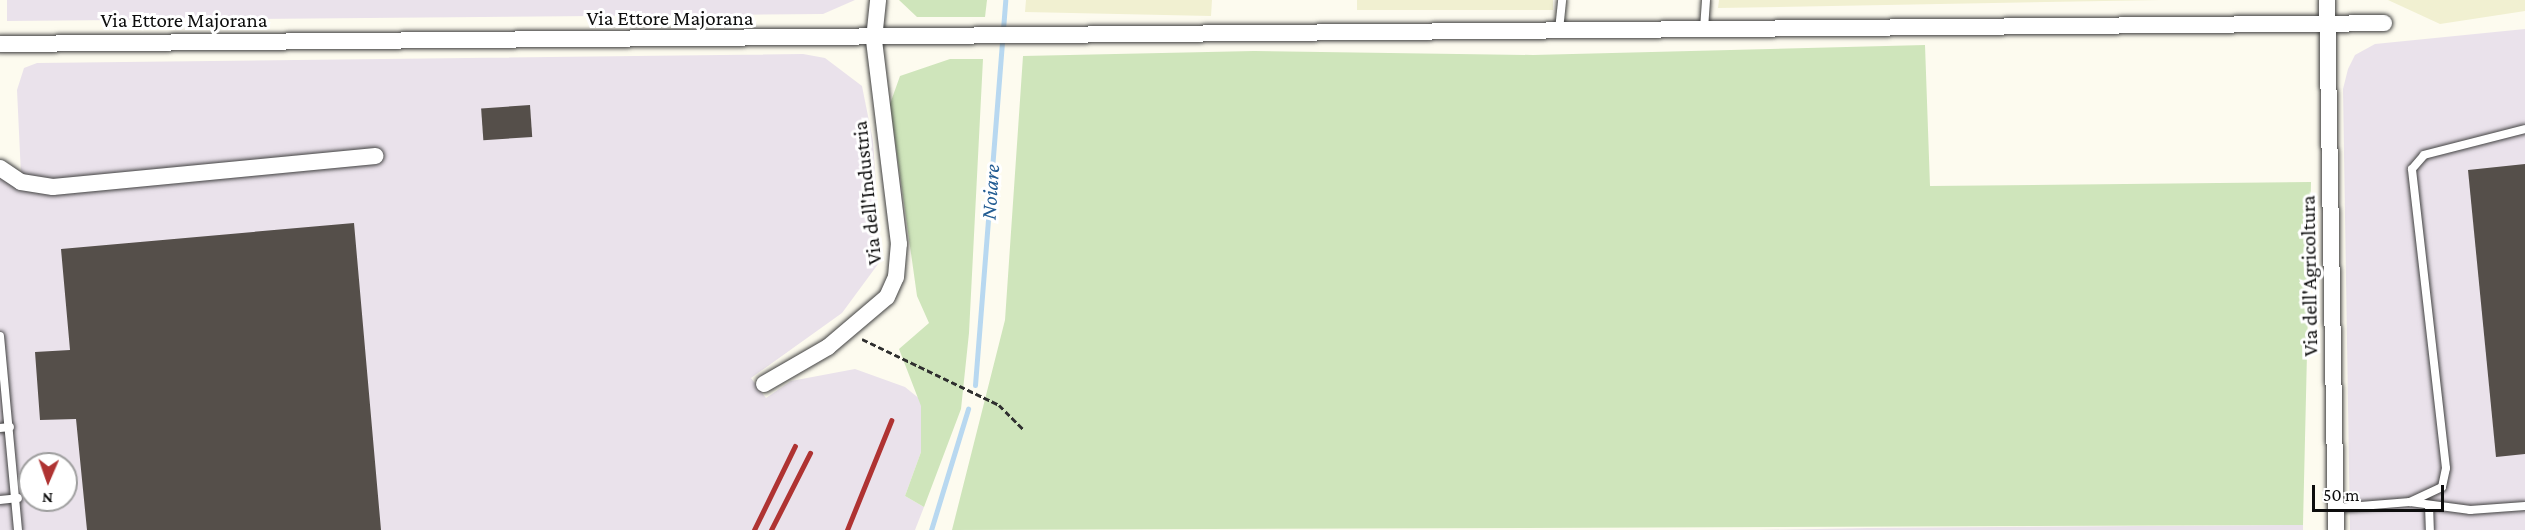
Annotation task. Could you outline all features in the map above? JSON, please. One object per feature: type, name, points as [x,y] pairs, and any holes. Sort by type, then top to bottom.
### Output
[{"type":"street","name":"Via dell'Industria","points":[[764,384],[849,329],[887,297],[899,261],[874,39],[878,0]]},
{"type":"street","name":"Via dell'Agricoltura","points":[[2326,0],[2336,530]]},
{"type":"street","name":"Via Ettore Majorana","points":[[0,44],[1013,38],[1559,30],[2384,23]]},
{"type":"street","points":[[0,168],[21,182],[53,187],[376,156]]},
{"type":"lane","points":[[1559,30],[1562,0]]},
{"type":"lane","points":[[1704,29],[1706,0]]},
{"type":"lane","points":[[2410,502],[2442,487],[2446,468],[2412,169],[2424,155],[2525,129]]},
{"type":"lane","points":[[0,336],[18,498],[0,500]]},
{"type":"lane","points":[[0,428],[10,428]]},
{"type":"lane","points":[[2336,508],[2410,502],[2470,510],[2525,506]]},
{"type":"lane","points":[[2429,505],[2430,530]]},
{"type":"lane","points":[[18,512],[18,530]]},
{"type":"path","points":[[849,329],[887,355],[999,405],[1023,429]]},
{"type":"shaded area","points":[[7,0],[855,0],[823,14],[7,21]]},
{"type":"shaded area","points":[[2525,29],[2525,530],[2350,530],[2343,89],[2348,69],[2355,55],[2375,44]]},
{"type":"shaded area","points":[[803,54],[825,58],[862,86],[873,141],[881,260],[842,313],[751,378],[766,398],[791,381],[855,369],[905,387],[921,400],[921,452],[905,496],[924,507],[915,530],[0,530],[0,176],[21,175],[17,90],[24,68],[37,63]]},
{"type":"shaded area","points":[[2303,525],[2303,530],[1758,530],[1868,528]]},
{"type":"green space","points":[[899,0],[987,0],[985,17],[917,17]]},
{"type":"green space","points":[[1026,0],[1212,0],[1211,16],[1025,12]]},
{"type":"green space","points":[[1357,0],[1553,0],[1553,10],[1357,10]]},
{"type":"green space","points":[[1719,0],[2162,0],[1718,8]]},
{"type":"green space","points":[[2388,0],[2525,0],[2525,11],[2440,24]]},
{"type":"green space","points":[[1925,45],[1930,186],[2311,182],[2303,525],[952,530],[1005,320],[1023,56],[1254,51],[1533,55]]},
{"type":"green space","points":[[950,59],[983,59],[969,333],[961,409],[924,507],[905,496],[921,452],[921,406],[899,349],[929,323],[917,296],[890,104],[900,76]]},
{"type":"building","points":[[530,105],[532,137],[483,140],[481,108]]},
{"type":"building","points":[[2525,164],[2525,454],[2496,457],[2468,170]]},
{"type":"building","points":[[354,223],[381,530],[87,530],[76,419],[40,420],[35,352],[70,350],[61,249]]},
{"type":"waterway","name":"Noiare","points":[[975,385],[1005,0]]},
{"type":"waterway","name":"Noiare","points":[[931,530],[968,409]]},
{"type":"railway","points":[[847,530],[891,421]]},
{"type":"railway","points":[[754,530],[795,446]]},
{"type":"railway","points":[[771,530],[810,453]]}]
